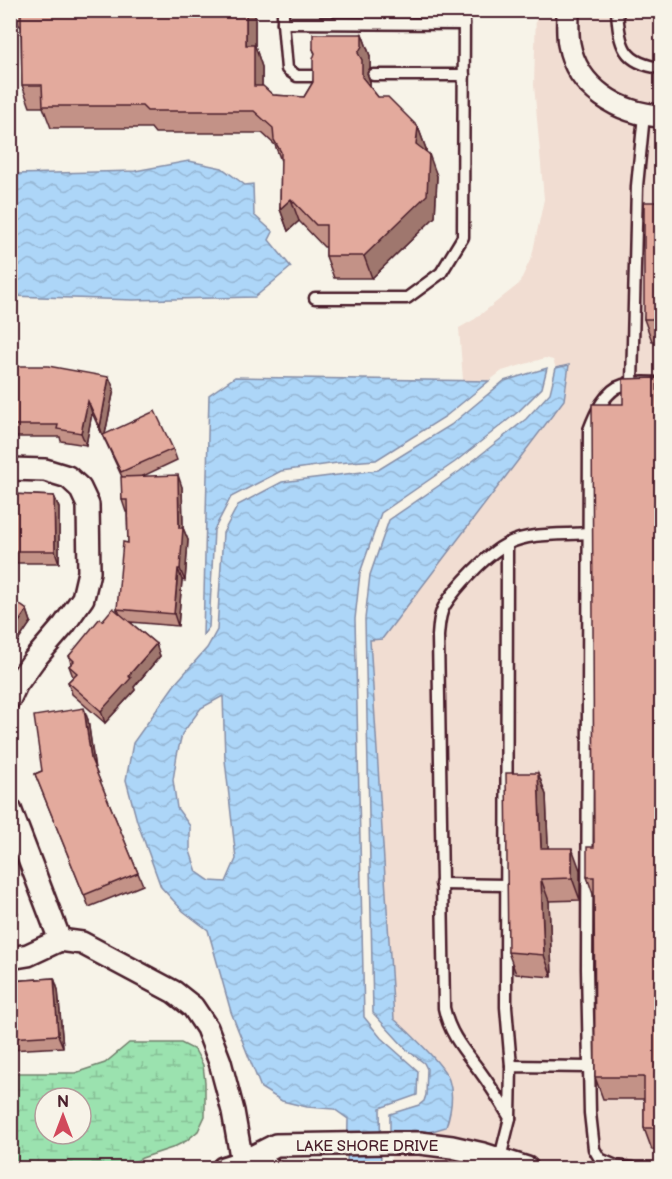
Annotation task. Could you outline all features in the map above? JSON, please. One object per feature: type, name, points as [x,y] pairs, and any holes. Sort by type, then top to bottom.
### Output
[{"type":"street","points":[[568,10],[569,44],[576,65],[591,87],[615,105],[653,116]]},
{"type":"street","points":[[10,470],[45,470],[68,477],[80,488],[88,505],[89,572],[83,598],[34,660],[16,685],[10,698]]},
{"type":"street","points":[[10,808],[60,939]]},
{"type":"street","points":[[10,958],[28,955],[60,939],[82,943],[174,992],[192,1007],[207,1028],[220,1062],[233,1111],[233,1165],[270,1168]]},
{"type":"street","name":"LAKE SHORE DRIVE","points":[[233,1165],[276,1145],[420,1143],[452,1147],[499,1164],[527,1168]]},
{"type":"lane","points":[[283,10],[287,69],[297,76],[316,76]]},
{"type":"lane","points":[[315,298],[407,298],[441,273],[462,237],[464,10]]},
{"type":"lane","points":[[617,10],[619,37],[628,55],[640,64],[662,68]]},
{"type":"lane","points":[[661,10],[662,19]]},
{"type":"lane","points":[[283,23],[464,24]]},
{"type":"lane","points":[[373,75],[464,75]]},
{"type":"lane","points":[[632,383],[641,209],[653,116]]},
{"type":"lane","points":[[633,1168],[615,1167],[600,1159],[594,1149],[590,1113],[587,969],[589,430],[602,403],[621,385],[662,383]]},
{"type":"lane","points":[[510,1118],[478,1069],[462,1050],[447,1024],[444,1008],[439,618],[444,606],[482,562],[507,544],[531,537],[589,533]]},
{"type":"lane","points":[[499,1164],[510,1118],[511,1066],[506,1007],[505,885],[507,544]]},
{"type":"lane","points":[[441,884],[505,885]]},
{"type":"lane","points":[[511,1066],[589,1067]]},
{"type":"shaded area","points":[[536,11],[661,11],[661,1168],[391,1168],[390,1132],[429,1132],[448,1078],[419,1041],[394,1019],[370,639],[382,639],[569,366],[556,368],[553,360],[545,358],[502,371],[489,381],[463,380],[459,328],[475,319],[519,284],[532,256],[544,199],[534,85]]},
{"type":"green space","points":[[129,1043],[181,1043],[195,1050],[203,1065],[205,1116],[198,1131],[186,1141],[142,1158],[124,1168],[11,1168],[11,1073],[75,1073],[105,1063]]},
{"type":"water","points":[[189,161],[222,168],[245,185],[253,184],[254,215],[273,232],[269,240],[291,267],[255,297],[133,300],[11,296],[11,177],[16,174],[135,171]]},
{"type":"water","points":[[569,365],[564,400],[382,639],[370,640],[394,1019],[416,1039],[446,1074],[452,1098],[446,1127],[429,1132],[390,1132],[390,1114],[419,1105],[424,1101],[427,1069],[424,1063],[407,1050],[373,1013],[365,619],[370,575],[389,520],[460,471],[526,419],[550,393],[556,368]]},
{"type":"water","points":[[547,368],[542,388],[519,411],[455,462],[381,513],[360,573],[355,619],[364,1017],[381,1038],[418,1071],[417,1095],[380,1108],[381,1168],[347,1168],[348,1119],[334,1109],[307,1107],[282,1101],[261,1088],[231,1012],[208,930],[183,911],[161,887],[137,821],[126,780],[133,743],[175,684],[207,648],[217,630],[223,533],[238,505],[282,482],[378,470],[451,425],[504,381]],"holes":[[[223,696],[225,760],[236,859],[226,882],[210,881],[197,872],[190,851],[190,826],[177,808],[173,780],[182,734],[201,708]]]},
{"type":"water","points":[[235,377],[489,381],[446,416],[376,460],[281,471],[231,497],[214,530],[209,627],[203,635],[209,395]]},
{"type":"building","points":[[18,10],[246,10],[246,45],[254,45],[254,86],[263,86],[273,95],[304,97],[313,82],[315,53],[313,34],[362,34],[362,46],[358,53],[362,60],[362,77],[378,97],[388,97],[418,127],[416,144],[429,154],[427,195],[364,256],[326,256],[326,225],[316,225],[291,199],[280,209],[281,152],[274,140],[273,128],[254,111],[147,111],[142,106],[43,106],[42,85],[22,85],[21,14]]},
{"type":"building","points":[[644,202],[662,202],[662,319],[644,319]]},
{"type":"building","points":[[10,366],[48,366],[109,377],[100,427],[88,401],[81,433],[57,429],[58,425],[10,425]]},
{"type":"building","points":[[657,378],[658,681],[662,681],[662,1128],[644,1128],[644,1077],[595,1077],[594,877],[587,877],[587,847],[594,847],[592,404],[623,404],[623,379]]},
{"type":"building","points":[[155,411],[173,449],[121,472],[103,435]]},
{"type":"building","points":[[178,475],[179,528],[183,528],[174,614],[117,609],[123,542],[128,543],[127,500],[122,500],[121,477]]},
{"type":"building","points":[[10,494],[54,496],[55,551],[10,551]]},
{"type":"building","points":[[10,598],[27,610],[14,629],[10,627]]},
{"type":"building","points":[[113,608],[156,644],[128,676],[131,678],[101,711],[68,682],[77,673],[69,666],[74,661],[69,656],[100,618],[102,621]]},
{"type":"building","points":[[84,708],[91,759],[138,873],[84,895],[35,774],[42,771],[34,716]]},
{"type":"building","points":[[506,773],[538,773],[541,848],[572,848],[572,878],[541,879],[544,955],[508,952]]},
{"type":"building","points":[[54,978],[58,1035],[10,1038],[10,981]]}]
